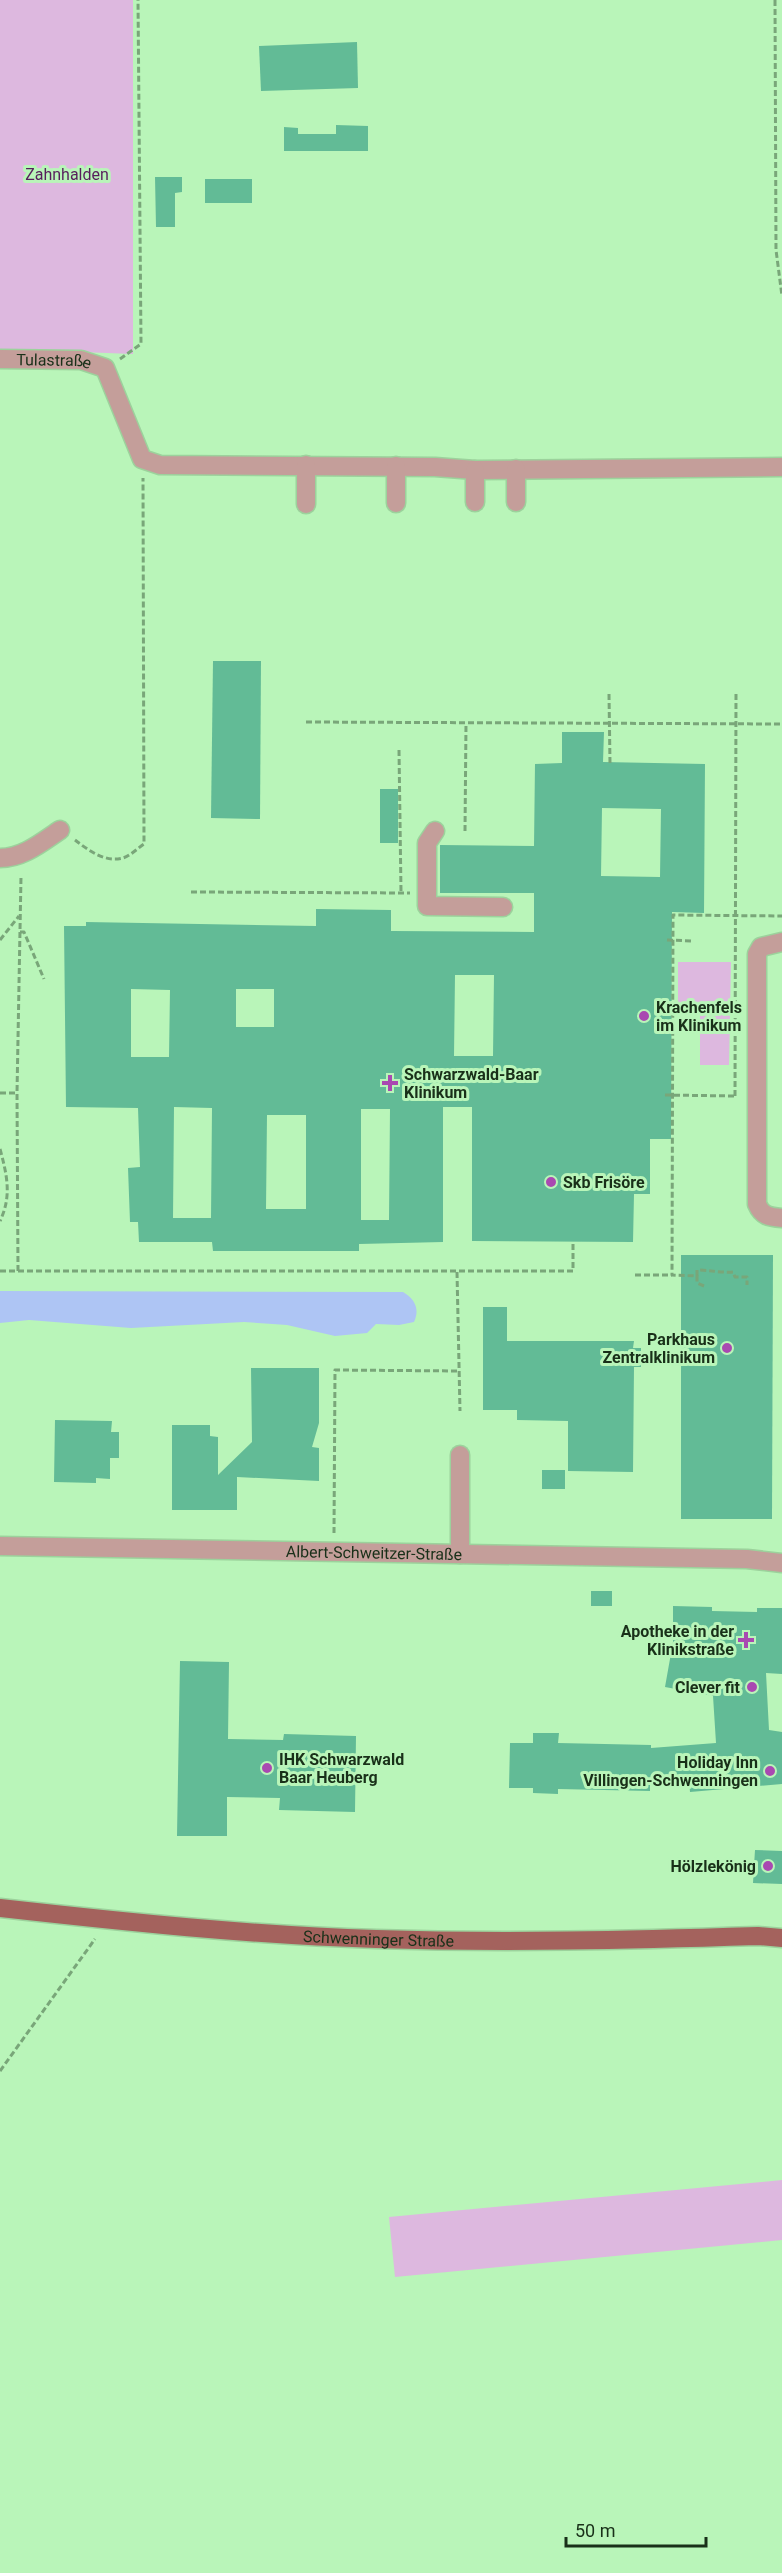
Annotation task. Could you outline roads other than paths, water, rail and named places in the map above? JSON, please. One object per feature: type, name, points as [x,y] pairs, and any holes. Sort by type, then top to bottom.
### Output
[{"type":"main road","name":"Schwenninger Straße","points":[[0,1908],[138,1922],[374,1939],[528,1942],[758,1936],[782,1938]]},
{"type":"main road","name":"Schwenninger Straße","points":[[758,1936],[782,1930]]},
{"type":"street","name":"Tulastraße","points":[[0,359],[81,360],[105,368],[142,459],[160,465],[306,465]]},
{"type":"street","points":[[306,504],[306,465],[475,470],[782,467]]},
{"type":"street","points":[[396,466],[396,503]]},
{"type":"street","points":[[516,469],[516,502]]},
{"type":"street","points":[[475,470],[475,501]]},
{"type":"street","points":[[0,858],[9,858],[27,852],[60,830]]},
{"type":"street","points":[[435,831],[427,843],[427,906],[503,907]]},
{"type":"street","points":[[782,942],[761,947],[757,954],[756,1061],[757,1203],[761,1212],[770,1217],[782,1218]]},
{"type":"street","points":[[460,1455],[460,1554]]},
{"type":"street","name":"Albert-Schweitzer-Straße","points":[[0,1546],[747,1559],[782,1563]]},
{"type":"street","name":"Albert-Schweitzer-Straße","points":[[747,1559],[782,1553]]},
{"type":"water","points":[[0,1291],[403,1292],[413,1301],[416,1313],[414,1322],[399,1325],[376,1324],[367,1333],[335,1336],[287,1325],[244,1322],[131,1328],[29,1320],[0,1323]]},
{"type":"place","name":"Krachenfels im Klinikum","points":[[644,1016]]},
{"type":"place","name":"Schwarzwald-Baar Klinikum","points":[[390,1083]]},
{"type":"place","name":"Skb Frisöre","points":[[551,1182]]},
{"type":"place","name":"Parkhaus Zentralklinikum","points":[[727,1348]]},
{"type":"place","name":"Apotheke in der Klinikstraße","points":[[746,1640]]},
{"type":"place","name":"Clever fit","points":[[752,1687]]},
{"type":"place","name":"IHK Schwarzwald Baar Heuberg","points":[[267,1768]]},
{"type":"place","name":"Holiday Inn Villingen-Schwenningen","points":[[770,1771]]},
{"type":"place","name":"Hölzlekönig","points":[[768,1866]]},
{"type":"park label","name":"Zahnhalden","points":[[67,174]]}]
